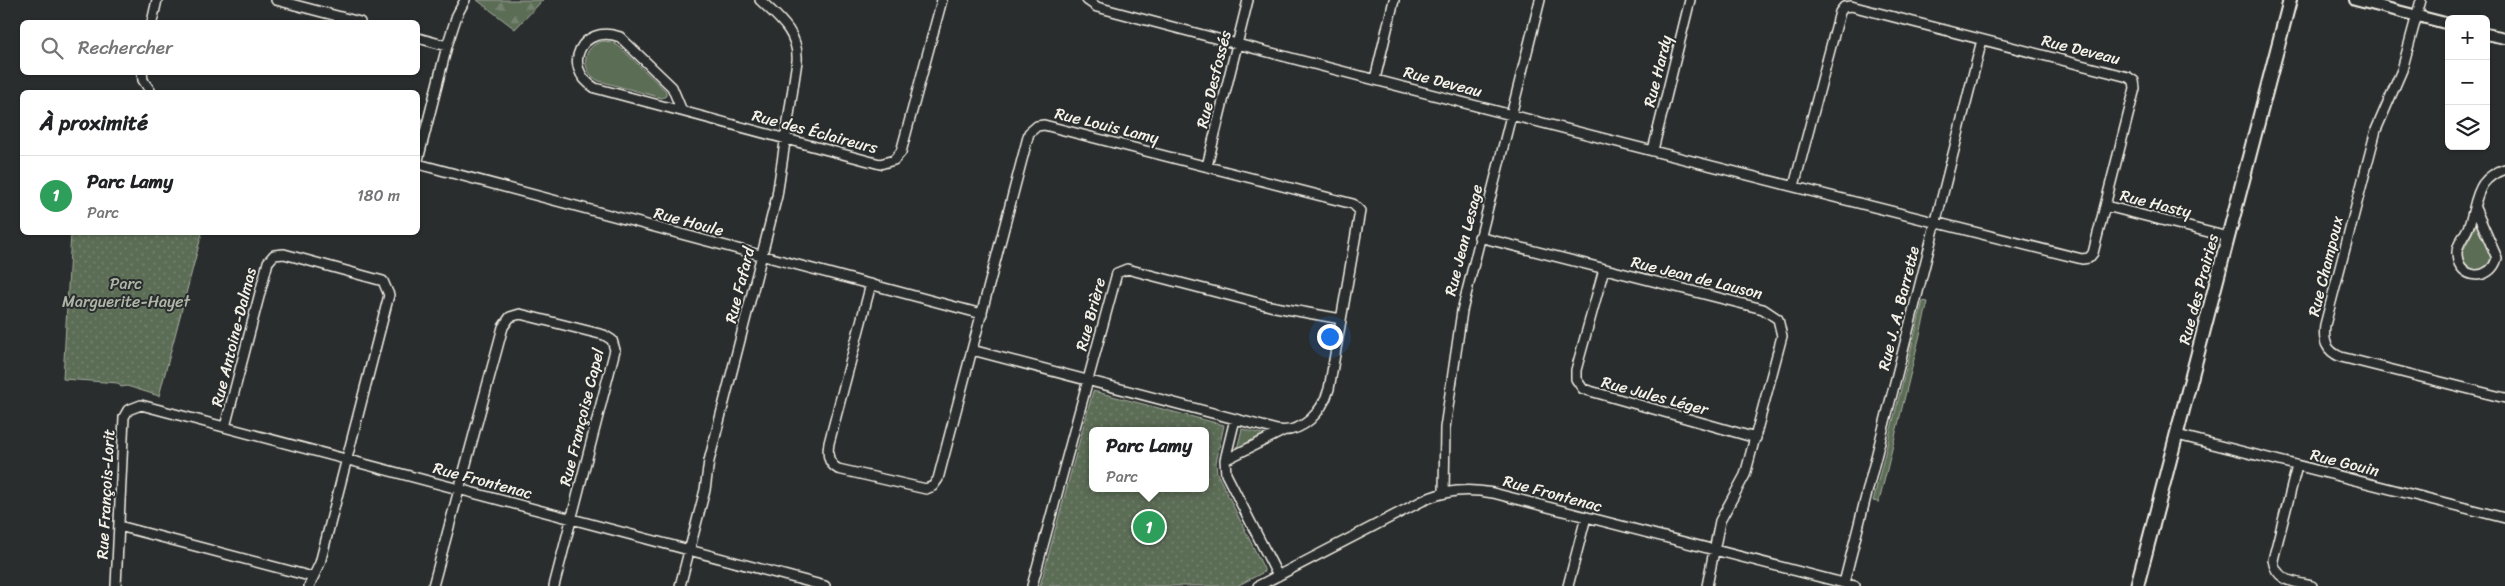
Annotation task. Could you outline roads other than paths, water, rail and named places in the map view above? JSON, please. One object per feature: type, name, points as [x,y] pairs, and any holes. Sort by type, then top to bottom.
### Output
[{"type":"main road","name":"Rue des Prairies","points":[[2137,586],[2290,0]]},
{"type":"street","points":[[152,20],[157,0]]},
{"type":"street","points":[[276,0],[352,20]]},
{"type":"street","points":[[420,152],[447,46],[457,14],[465,0]]},
{"type":"street","name":"Rue Fafard","points":[[680,586],[705,490],[709,461],[777,196],[797,61],[797,44],[785,24],[760,0]]},
{"type":"street","name":"Rue des Éclaireurs","points":[[682,111],[672,87],[620,37],[611,34],[593,36],[580,49],[578,68],[587,83],[595,88],[784,140],[880,164],[894,160],[901,152],[942,0]]},
{"type":"street","name":"Rue Desfossés","points":[[1207,166],[1248,0]]},
{"type":"street","points":[[1375,79],[1394,0]]},
{"type":"street","name":"Rue Jean Lesage","points":[[1444,492],[1444,445],[1453,367],[1466,288],[1540,0]]},
{"type":"street","name":"Rue Hardy","points":[[1653,150],[1690,0]]},
{"type":"street","points":[[2355,0],[2445,23]]},
{"type":"street","name":"Rue Champoux","points":[[2421,0],[2402,70],[2376,130],[2325,325],[2325,342],[2332,352],[2341,356],[2505,398]]},
{"type":"street","name":"Rue Deveau","points":[[1087,1],[1092,6],[1237,44],[1935,223],[2085,259],[2093,253],[2106,206],[2135,88],[2134,81],[2128,77],[1851,6],[1844,7],[1840,12],[1794,186]]},
{"type":"street","points":[[2490,35],[2505,38]]},
{"type":"street","points":[[420,39],[447,46]]},
{"type":"street","name":"Rue J. A. Barrette","points":[[1844,583],[1982,40]]},
{"type":"street","points":[[142,75],[143,80],[150,90]]},
{"type":"street","name":"Rue Louis Lamy","points":[[871,284],[829,443],[828,456],[833,466],[838,469],[919,490],[934,486],[938,479],[1029,133],[1034,128],[1044,125],[1353,204],[1358,208],[1360,216],[1326,398],[1308,421],[1294,429],[1283,431],[1225,460]]},
{"type":"street","name":"Rue Houle","points":[[420,165],[982,314]]},
{"type":"street","points":[[2475,208],[2497,258],[2492,269],[2482,276],[2475,276],[2464,271],[2456,254],[2475,208],[2482,185],[2491,175],[2505,169]]},
{"type":"street","name":"Rue Hasty","points":[[2106,206],[2228,237]]},
{"type":"street","name":"Rue Jean de Lauson","points":[[1479,237],[1763,309],[1776,316],[1781,326],[1782,336],[1756,438],[1745,476],[1720,521],[1707,586]]},
{"type":"street","name":"Rue Antoine-Dalmas","points":[[225,427],[270,258],[284,254],[378,278],[387,286],[389,296],[348,459]]},
{"type":"street","name":"Rue Jules Léger","points":[[1604,269],[1576,370],[1576,379],[1582,390],[1756,438]]},
{"type":"street","name":"Rue Brière","points":[[1032,586],[1115,276],[1123,270],[1270,306],[1341,319]]},
{"type":"street","name":"Rue Françoise Capel","points":[[459,490],[506,320],[514,315],[522,314],[595,333],[612,340],[615,353],[571,519]]},
{"type":"street","points":[[972,350],[1283,431]]},
{"type":"street","name":"Rue Frontenac","points":[[133,407],[145,406],[826,586]]},
{"type":"street","name":"Rue François-Lorit","points":[[116,586],[124,417],[133,407]]},
{"type":"street","points":[[1235,419],[1225,460],[1228,479],[1278,576]]},
{"type":"street","name":"Rue Gouin","points":[[2177,435],[2505,518]]},
{"type":"street","points":[[310,586],[320,563],[348,459]]},
{"type":"street","points":[[2297,466],[2273,560],[2276,571],[2281,577],[2312,586]]},
{"type":"street","name":"Rue Frontenac","points":[[1258,586],[1408,508],[1444,492],[1462,489],[1482,491],[1855,586]]},
{"type":"street","points":[[434,586],[459,490]]},
{"type":"street","points":[[1568,586],[1586,517]]},
{"type":"street","points":[[554,586],[571,519]]},
{"type":"street","points":[[119,526],[313,577]]},
{"type":"place","name":"Parc Lamy","points":[[1149,527]]},
{"type":"park label","name":"Parc Marguerite-Hayet","points":[[126,292]]}]
